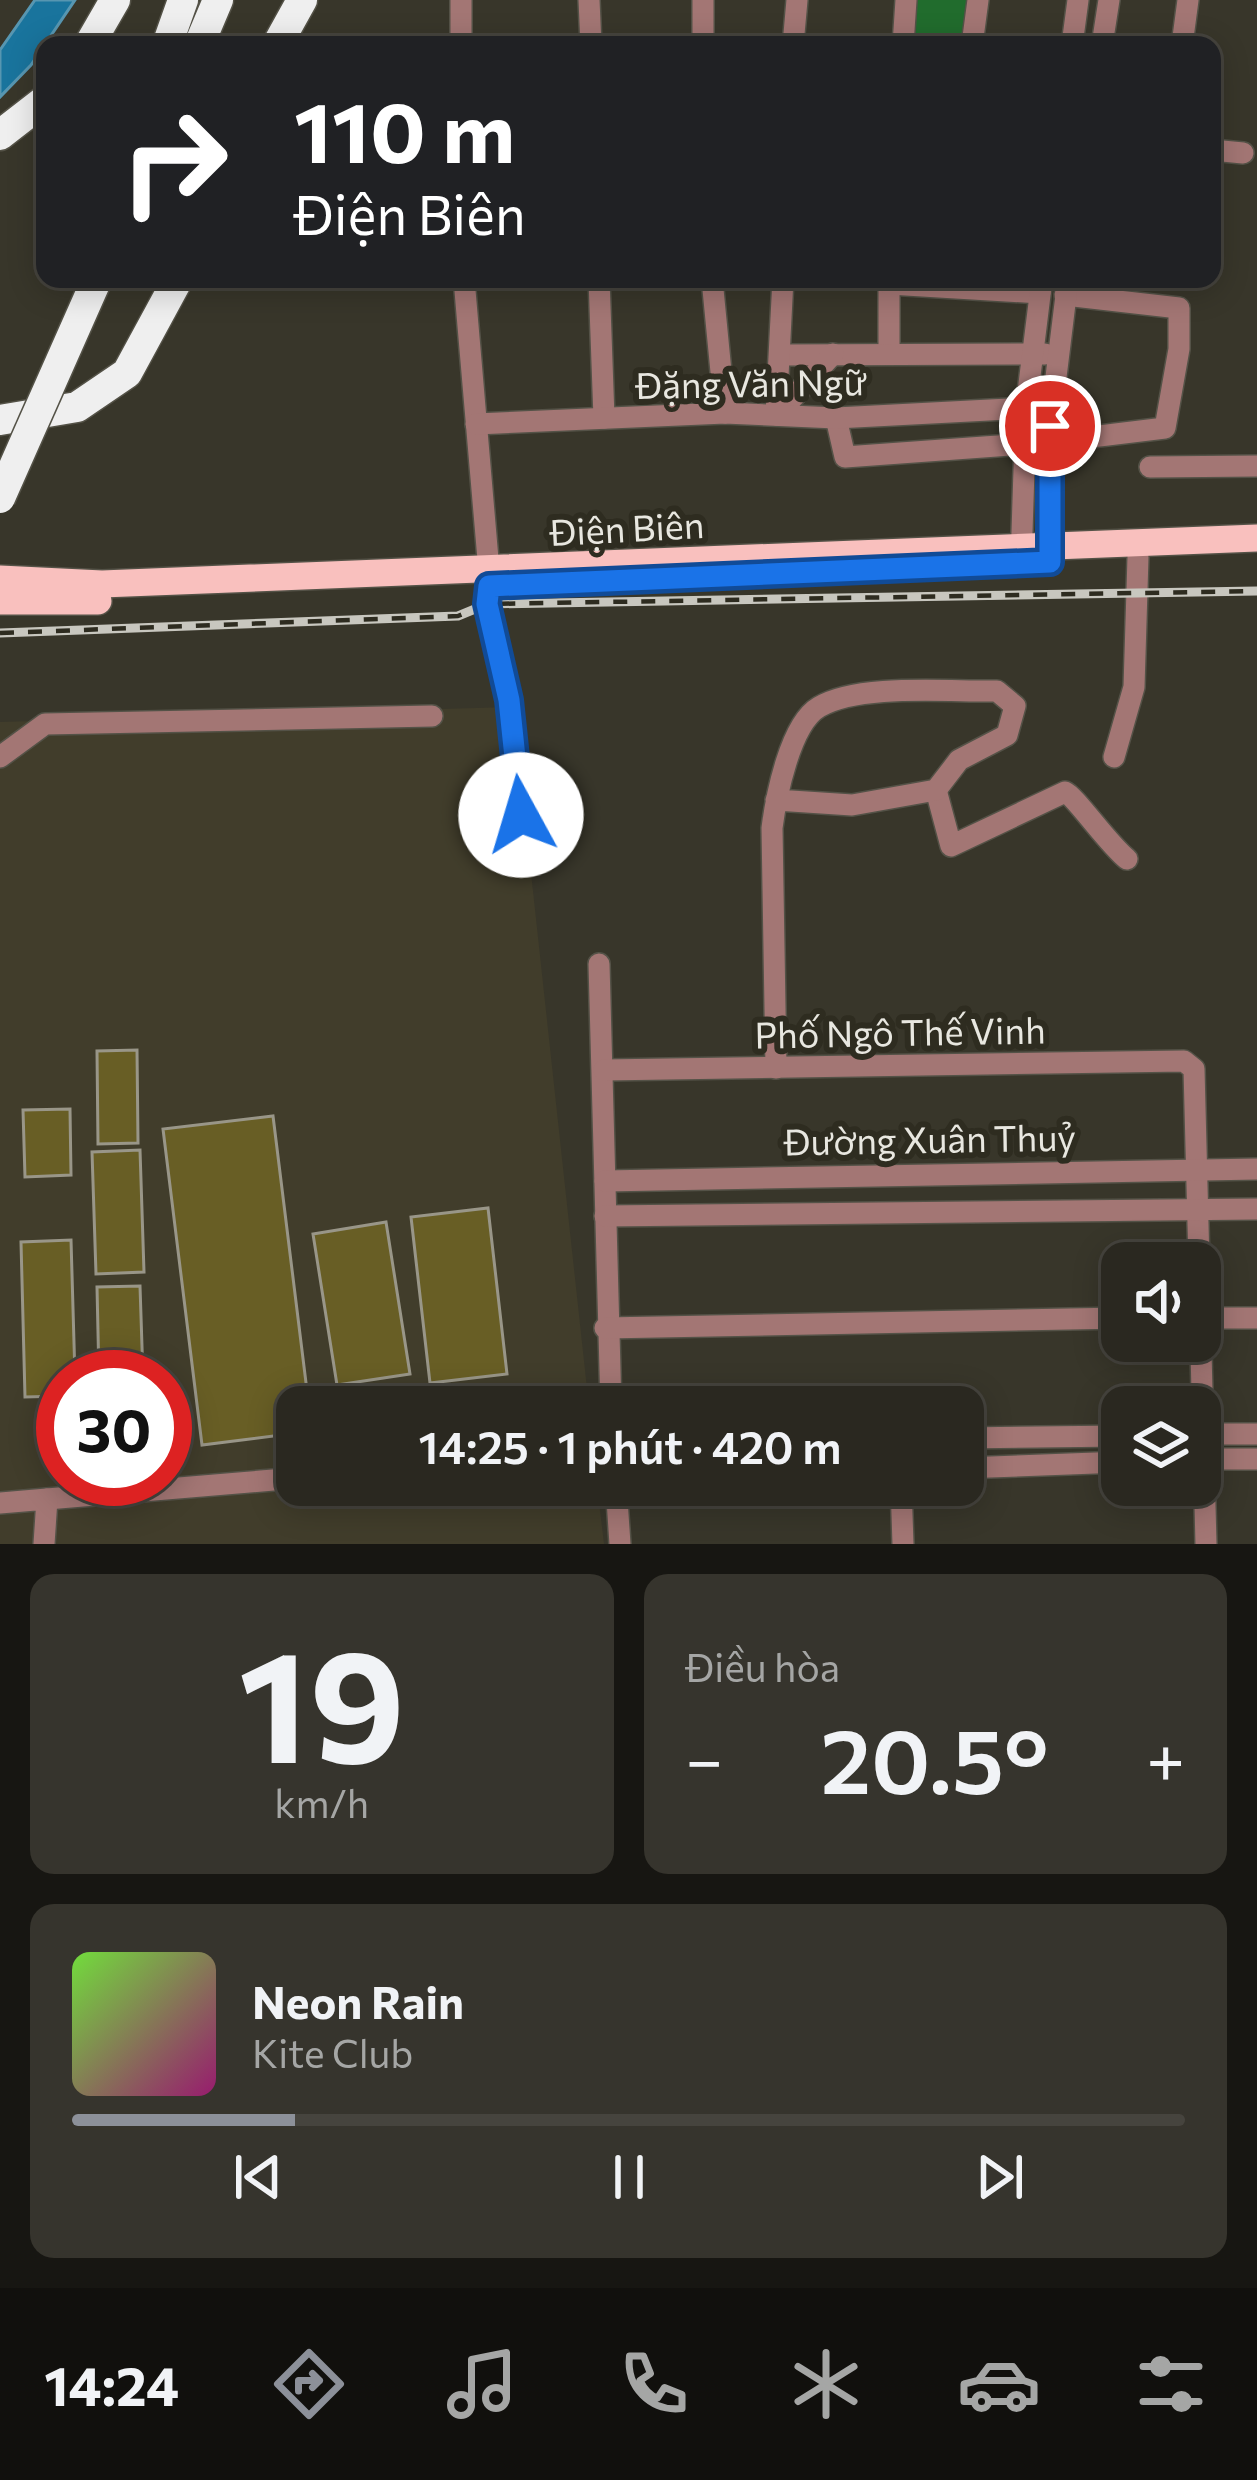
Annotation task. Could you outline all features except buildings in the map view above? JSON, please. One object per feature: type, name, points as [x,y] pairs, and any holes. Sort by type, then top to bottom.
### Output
[{"type":"highway","points":[[94,36],[115,0]]},
{"type":"highway","points":[[170,36],[183,0]]},
{"type":"highway","points":[[203,36],[218,0]]},
{"type":"highway","points":[[282,36],[302,0]]},
{"type":"highway","points":[[0,135],[36,107]]},
{"type":"highway","points":[[0,451],[71,288]]},
{"type":"highway","points":[[0,498],[94,288]]},
{"type":"highway","points":[[0,420],[76,407],[127,373],[173,288]]},
{"type":"main road","name":"Điện Biên","points":[[0,601],[1036,554],[1257,538]]},
{"type":"main road","name":"Điện Biên","points":[[1036,554],[1257,554]]},
{"type":"main road","name":"Điện Biên","points":[[0,579],[102,584],[489,579]]},
{"type":"street","points":[[460,36],[461,0]]},
{"type":"street","points":[[589,0],[591,36]]},
{"type":"street","points":[[703,36],[704,0]]},
{"type":"street","points":[[794,36],[797,0]]},
{"type":"street","points":[[904,36],[906,0]]},
{"type":"street","points":[[974,36],[978,0]]},
{"type":"street","points":[[1073,36],[1078,0]]},
{"type":"street","points":[[1103,36],[1109,0]]},
{"type":"street","points":[[1183,36],[1188,0]]},
{"type":"street","points":[[1221,151],[1243,153]]},
{"type":"street","points":[[465,288],[489,579],[487,604],[509,700],[521,815]]},
{"type":"street","points":[[599,288],[604,418]]},
{"type":"street","points":[[713,288],[725,413]]},
{"type":"street","points":[[776,415],[783,288]]},
{"type":"street","points":[[889,288],[890,352]]},
{"type":"street","points":[[1036,554],[1025,444],[1041,288]]},
{"type":"street","points":[[1036,554],[1066,288]]},
{"type":"street","points":[[1050,442],[1165,428],[1179,349],[1180,308],[1071,288]]},
{"type":"street","points":[[776,415],[833,354]]},
{"type":"street","points":[[782,355],[1058,354]]},
{"type":"street","name":"Đặng Văn Ngữ","points":[[476,424],[725,413],[836,418],[1027,408]]},
{"type":"street","points":[[836,418],[845,457],[1025,444]]},
{"type":"street","points":[[1150,467],[1257,466]]},
{"type":"street","points":[[1114,758],[1134,687],[1138,557]]},
{"type":"street","points":[[776,800],[852,805],[936,790],[959,760],[1001,740],[1011,728],[1015,706],[1004,692],[878,693],[822,705],[806,719],[776,800],[776,1069]]},
{"type":"street","points":[[0,757],[45,724],[432,716]]},
{"type":"street","points":[[936,790],[951,846],[1065,792],[1073,794],[1095,830],[1127,859]]},
{"type":"street","points":[[599,964],[609,1386]]},
{"type":"street","name":"Phố Ngô Thế Vinh","points":[[604,1070],[1184,1061],[1193,1069],[1196,1169]]},
{"type":"street","points":[[1196,1169],[1198,1242]]},
{"type":"street","name":"Đường Xuân Thuỷ","points":[[604,1181],[1257,1169]]},
{"type":"street","name":"Đường Xuân Thuỷ","points":[[605,1216],[1257,1209]]},
{"type":"street","points":[[1221,1317],[1257,1318]]},
{"type":"street","points":[[605,1328],[1101,1318]]},
{"type":"street","points":[[1221,1434],[1257,1434]]},
{"type":"street","points":[[984,1438],[1101,1436]]},
{"type":"street","points":[[1221,1459],[1257,1459]]},
{"type":"street","points":[[984,1467],[1101,1463]]},
{"type":"street","points":[[192,1487],[276,1480]]},
{"type":"street","points":[[0,1503],[36,1500]]},
{"type":"street","points":[[44,1544],[47,1506]]},
{"type":"street","points":[[617,1506],[620,1544]]},
{"type":"street","points":[[902,1506],[903,1544]]},
{"type":"street","points":[[1205,1506],[1207,1544]]},
{"type":"shaded area","points":[[513,707],[587,1386],[276,1386],[276,1506],[599,1506],[604,1544],[0,1544],[0,722]]},
{"type":"green space","points":[[913,0],[970,0],[966,36],[911,36]]},
{"type":"water","points":[[35,0],[75,0],[51,36],[36,36],[36,58],[0,97],[0,50]]},
{"type":"railway","points":[[0,633],[458,616],[487,604],[1257,591]]},
{"type":"route","points":[[521,815],[509,700],[487,604],[489,586],[1050,562],[1050,426]]}]
